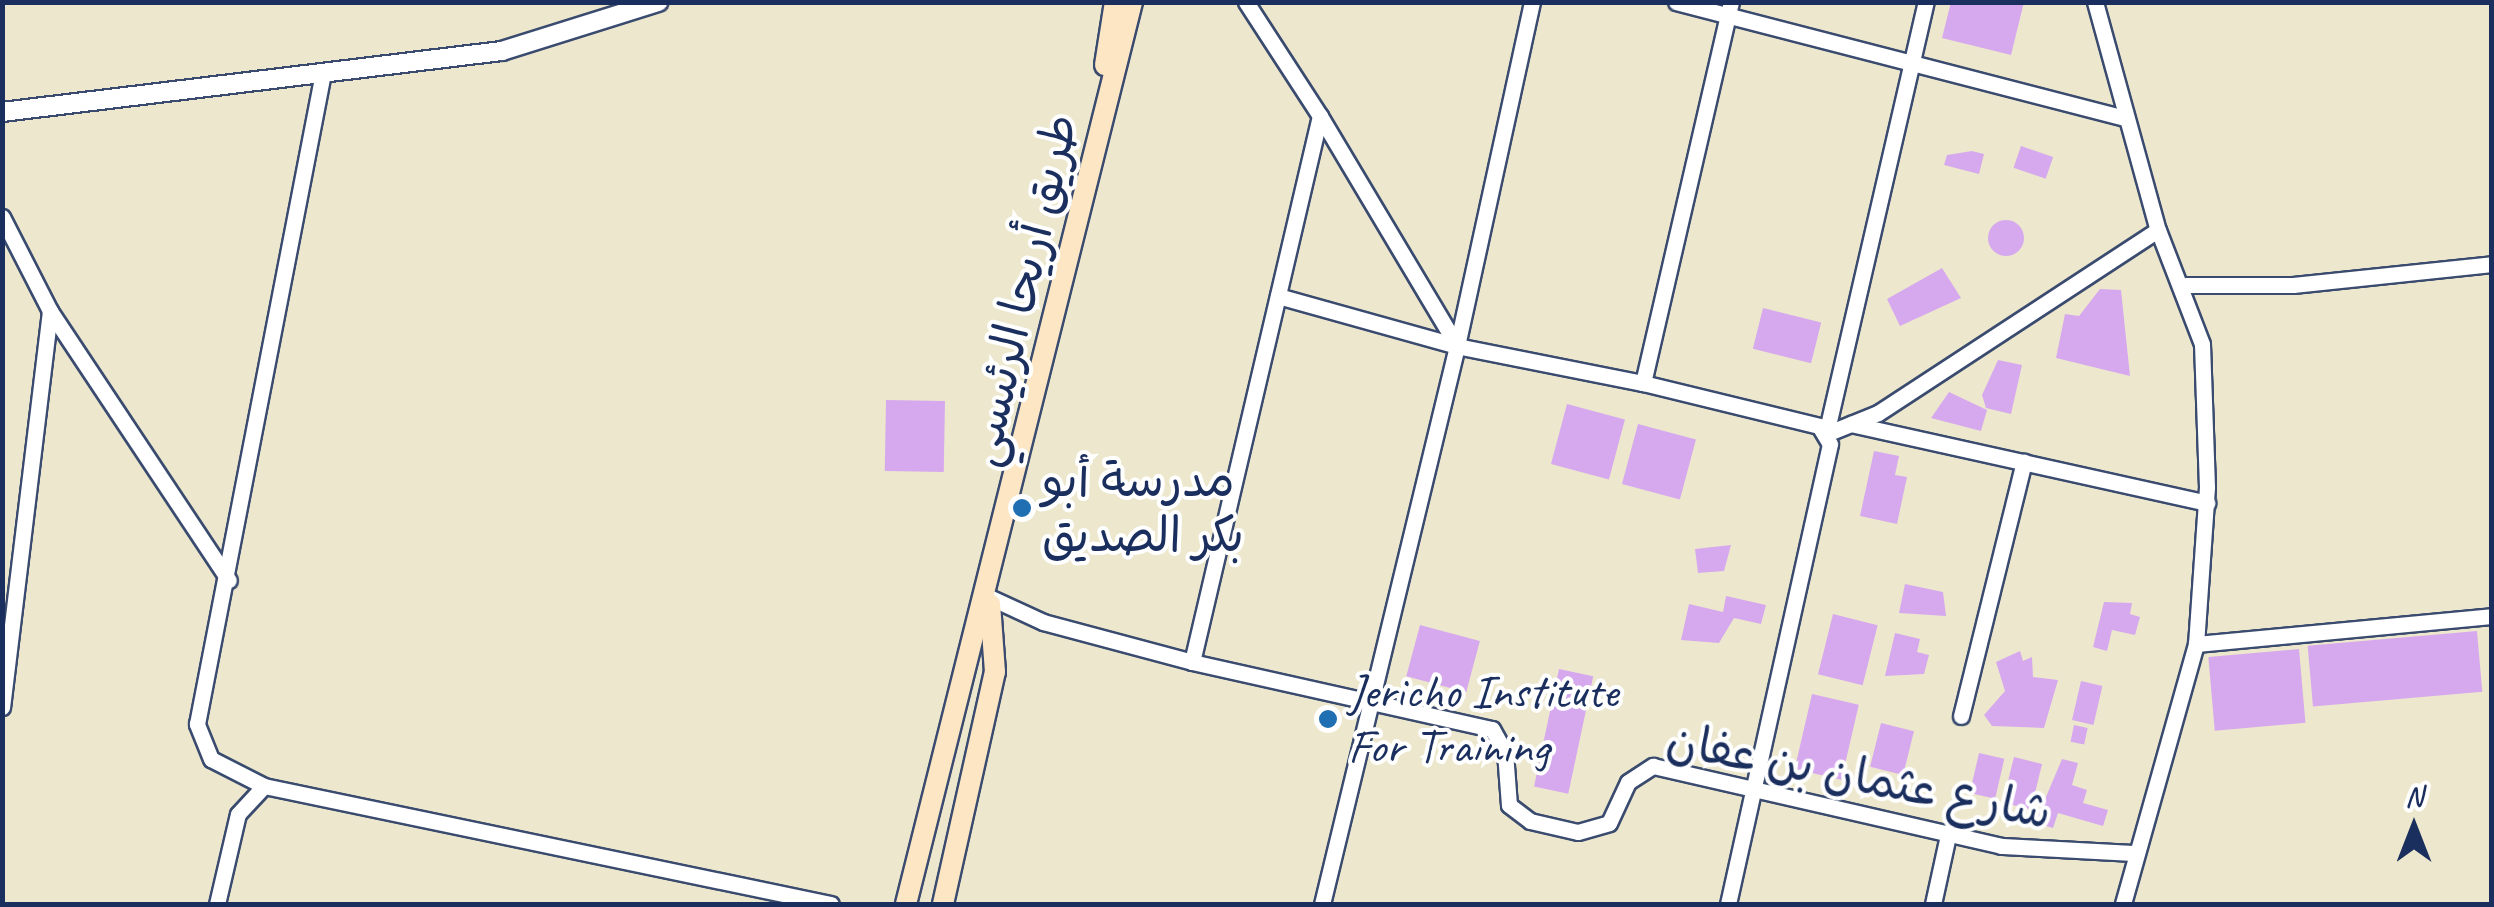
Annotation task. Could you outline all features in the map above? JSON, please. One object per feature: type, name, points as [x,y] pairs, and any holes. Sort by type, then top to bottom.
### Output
[{"type":"main road","points":[[1091,172],[1115,2]]},
{"type":"main road","name":"طريق أريحا الرئيسي","points":[[906,904],[989,596],[1132,2]]},
{"type":"main road","name":"طريق أريحا الرئيسي","points":[[944,904],[995,672],[989,596]]},
{"type":"street","points":[[2,112],[322,78],[548,42],[658,2]]},
{"type":"street","points":[[1246,2],[1320,116],[1457,346]]},
{"type":"street","points":[[1322,904],[1457,346],[1532,2]]},
{"type":"street","points":[[1676,2],[1730,9],[1911,70],[2125,118]]},
{"type":"street","points":[[1728,904],[1750,788],[1830,453],[1826,434],[1926,2]]},
{"type":"street","points":[[2095,2],[2158,230],[2186,285],[2202,344],[2207,502],[2196,644],[2135,853],[2124,904]]},
{"type":"street","points":[[1643,383],[1730,9]]},
{"type":"street","points":[[322,78],[198,738],[211,759],[264,786],[832,904]]},
{"type":"street","points":[[1192,662],[1320,116]]},
{"type":"street","points":[[2,218],[50,311],[229,580]]},
{"type":"street","points":[[1278,296],[1457,346],[1643,383],[1826,434],[1852,424],[2158,230]]},
{"type":"street","points":[[2186,285],[2293,285],[2492,264]]},
{"type":"street","points":[[2,706],[50,311]]},
{"type":"street","points":[[1852,424],[2207,502]]},
{"type":"street","points":[[1962,716],[2024,462]]},
{"type":"street","points":[[989,596],[1043,622],[1192,662],[1374,699]]},
{"type":"street","points":[[2196,644],[2492,616]]},
{"type":"street","name":"شارع عثمان بن عفان","points":[[1374,699],[1492,730],[1505,752],[1510,805],[1530,821],[1578,832],[1609,822],[1644,768],[1750,788],[1948,836],[2086,857],[2135,853]]},
{"type":"street","points":[[217,904],[238,814],[264,786]]},
{"type":"street","points":[[1933,904],[1948,836]]},
{"type":"building","points":[[1951,2],[2024,2],[2011,55],[1942,38]]},
{"type":"building","points":[[2021,146],[2053,157],[2046,179],[2014,168]]},
{"type":"building","points":[[1972,151],[1984,154],[1979,174],[1944,165],[1947,155]]},
{"type":"building","points":[[2006,220],[2019,225],[2024,238],[2019,251],[2006,256],[1993,251],[1988,238],[1993,225]]},
{"type":"building","points":[[1942,268],[1961,298],[1900,326],[1887,299]]},
{"type":"building","points":[[2100,289],[2121,290],[2130,376],[2056,358],[2065,314],[2079,316]]},
{"type":"building","points":[[1763,308],[1821,323],[1811,363],[1753,349]]},
{"type":"building","points":[[1998,360],[2022,365],[2011,414],[1986,408],[1982,395]]},
{"type":"building","points":[[1949,392],[1987,410],[1981,431],[1931,418]]},
{"type":"building","points":[[886,400],[945,401],[944,472],[885,471]]},
{"type":"building","points":[[1567,404],[1625,420],[1609,479],[1551,464]]},
{"type":"building","points":[[1638,424],[1696,440],[1680,499],[1622,484]]},
{"type":"building","points":[[1874,451],[1899,456],[1895,475],[1907,477],[1897,524],[1860,516]]},
{"type":"building","points":[[1731,545],[1724,571],[1698,573],[1695,549]]},
{"type":"building","points":[[1905,584],[1943,592],[1946,616],[1899,613]]},
{"type":"building","points":[[1726,596],[1766,605],[1761,624],[1734,618],[1719,643],[1681,640],[1689,604],[1723,612]]},
{"type":"building","points":[[2104,602],[2132,603],[2130,614],[2140,617],[2135,635],[2112,630],[2107,651],[2093,647]]},
{"type":"building","points":[[1833,614],[1878,625],[1863,685],[1818,674]]},
{"type":"building","points":[[1420,625],[1480,641],[1466,692],[1406,676]]},
{"type":"building","points":[[2477,631],[2482,692],[2313,707],[2308,646]]},
{"type":"building","points":[[1895,633],[1920,639],[1917,652],[1929,655],[1924,674],[1885,676]]},
{"type":"building","points":[[2299,649],[2305,723],[2215,731],[2208,657]]},
{"type":"building","points":[[2020,651],[2023,661],[2032,657],[2033,677],[2058,680],[2044,728],[1992,726],[1984,715],[2005,691],[1996,662]]},
{"type":"building","points":[[1559,669],[1593,676],[1568,794],[1534,786]]},
{"type":"building","points":[[2081,681],[2102,686],[2093,725],[2072,720]]},
{"type":"building","points":[[1812,694],[1859,705],[1841,780],[1795,769]]},
{"type":"building","points":[[1881,723],[1914,731],[1903,775],[1870,767]]},
{"type":"building","points":[[2074,725],[2088,728],[2084,745],[2070,742]]},
{"type":"building","points":[[1979,753],[2004,759],[1995,799],[1970,793]]},
{"type":"building","points":[[2014,757],[2042,764],[2031,810],[2003,803]]},
{"type":"building","points":[[2062,759],[2078,763],[2072,785],[2087,790],[2083,803],[2108,810],[2103,826],[2058,813],[2053,828],[2035,823]]},
{"type":"place","name":"مدرسة أبو بكر الصديق","points":[[1022,508]]},
{"type":"place","name":"Jericho Institute For Training","points":[[1328,719]]}]
